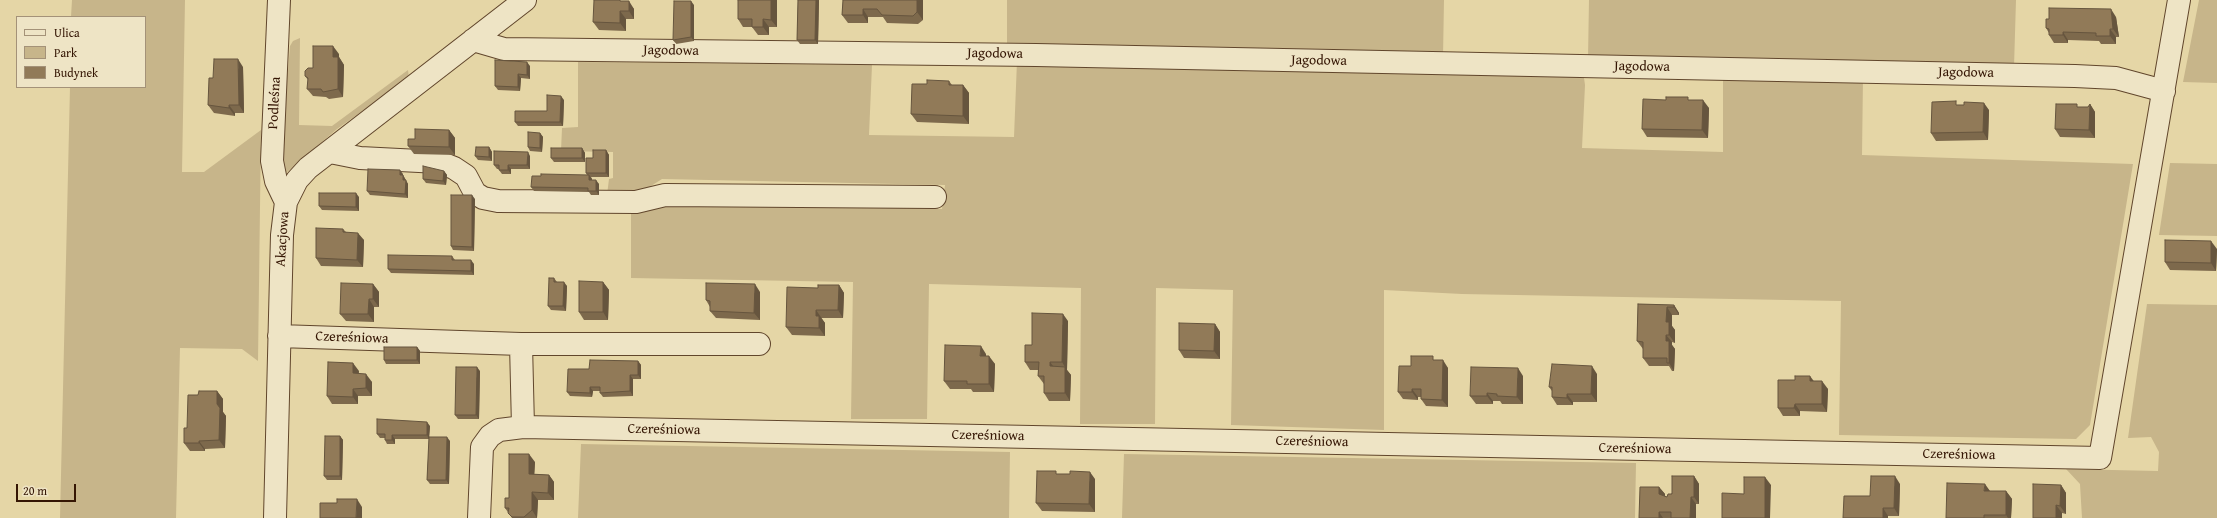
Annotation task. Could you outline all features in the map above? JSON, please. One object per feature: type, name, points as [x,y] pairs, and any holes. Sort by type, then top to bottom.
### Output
[{"type":"street","name":"Podleśna","points":[[279,0],[272,162],[276,181],[286,202]]},
{"type":"street","name":"Akacjowa","points":[[275,518],[282,235],[286,202],[297,180],[304,172],[525,0]]},
{"type":"street","points":[[2164,91],[2179,0]]},
{"type":"street","name":"Jagodowa","points":[[473,40],[504,49],[1036,55],[2075,76],[2116,78],[2164,91]]},
{"type":"street","name":"Czereśniowa","points":[[479,518],[482,447],[490,436],[499,430],[523,427],[2100,458],[2164,91]]},
{"type":"street","points":[[330,152],[360,158],[439,162],[454,168],[466,176],[475,193],[483,198],[498,201],[636,202],[666,195],[935,197]]},
{"type":"street","name":"Czereśniowa","points":[[279,336],[522,344],[758,344]]},
{"type":"street","points":[[522,344],[523,427]]},
{"type":"green space","points":[[72,0],[185,0],[182,172],[204,172],[261,130],[258,361],[242,349],[180,348],[176,518],[60,518],[70,88],[146,88],[146,16],[71,16]]},
{"type":"green space","points":[[1007,0],[1444,0],[1443,57],[1007,47]]},
{"type":"green space","points":[[1589,0],[2016,0],[2014,67],[1588,58]]},
{"type":"green space","points":[[2199,0],[2217,0],[2217,83],[2183,82]]},
{"type":"green space","points":[[300,38],[299,125],[332,126],[408,70],[409,78],[337,129],[286,173],[282,171],[283,91],[288,71],[290,46],[293,41]]},
{"type":"green space","points":[[1017,61],[1583,71],[1585,85],[1582,148],[1723,152],[1723,76],[1863,77],[1862,155],[2133,164],[2090,425],[2076,439],[1839,435],[1841,301],[1462,294],[1384,290],[1384,430],[1231,425],[1233,290],[1156,288],[1155,424],[1080,424],[1081,288],[929,284],[927,419],[851,419],[853,282],[631,278],[631,211],[673,202],[942,209],[945,185],[662,179],[643,191],[607,195],[609,179],[613,178],[613,152],[561,151],[562,128],[578,127],[578,62],[872,65],[869,135],[1014,137]]},
{"type":"green space","points":[[2170,163],[2217,164],[2217,236],[2159,235]]},
{"type":"green space","points":[[2147,304],[2217,305],[2217,518],[2082,518],[2080,484],[2066,469],[2158,471],[2159,452],[2151,437],[2128,438]]},
{"type":"green space","points":[[581,444],[1010,452],[1009,518],[578,518]]},
{"type":"green space","points":[[1124,454],[1636,463],[1635,518],[1122,518]]},
{"type":"building","points":[[594,0],[629,1],[629,11],[620,11],[620,23],[593,22]]},
{"type":"building","points":[[738,0],[771,0],[771,20],[763,19],[763,27],[752,27],[752,19],[738,19]]},
{"type":"building","points":[[798,0],[816,0],[815,40],[797,40]]},
{"type":"building","points":[[843,0],[917,0],[917,12],[913,16],[882,15],[877,9],[863,9],[863,15],[842,15]]},
{"type":"building","points":[[674,1],[691,1],[691,37],[673,40]]},
{"type":"building","points":[[2049,8],[2111,9],[2113,29],[2110,29],[2110,36],[2096,36],[2096,33],[2063,32],[2063,35],[2049,35],[2049,29],[2046,28],[2046,19],[2049,19]]},
{"type":"building","points":[[313,46],[333,46],[333,57],[338,57],[338,89],[323,92],[321,89],[307,89],[308,78],[305,76],[305,71],[308,68],[313,68]]},
{"type":"building","points":[[214,59],[238,59],[239,105],[229,105],[229,108],[208,105],[209,78],[213,78]]},
{"type":"building","points":[[495,60],[527,62],[527,75],[518,74],[518,87],[495,86]]},
{"type":"building","points":[[927,80],[949,81],[949,85],[963,85],[963,116],[911,114],[912,84],[927,84]]},
{"type":"building","points":[[547,95],[561,96],[560,122],[515,122],[515,111],[547,111]]},
{"type":"building","points":[[1666,97],[1688,97],[1688,100],[1703,100],[1702,130],[1642,129],[1643,99],[1666,100]]},
{"type":"building","points":[[1956,101],[1956,105],[1964,105],[1964,102],[1984,103],[1983,132],[1931,133],[1932,102]]},
{"type":"building","points":[[2056,104],[2077,104],[2077,107],[2088,107],[2090,104],[2089,130],[2055,129]]},
{"type":"building","points":[[415,129],[449,130],[449,147],[408,146],[408,139],[415,139]]},
{"type":"building","points":[[528,132],[540,133],[540,148],[528,147]]},
{"type":"building","points":[[476,147],[489,147],[489,157],[475,156]]},
{"type":"building","points":[[551,148],[582,148],[582,158],[551,158]]},
{"type":"building","points":[[593,150],[606,150],[606,173],[586,173],[586,158],[593,158]]},
{"type":"building","points":[[494,151],[528,152],[527,165],[508,165],[508,170],[499,170],[499,165],[494,165]]},
{"type":"building","points":[[423,166],[444,171],[443,181],[423,179]]},
{"type":"building","points":[[368,169],[400,170],[400,175],[403,175],[403,180],[406,180],[405,194],[367,191]]},
{"type":"building","points":[[541,174],[589,175],[589,180],[596,180],[596,191],[588,191],[588,188],[531,187],[532,176],[541,176]]},
{"type":"building","points":[[319,193],[356,193],[356,207],[319,206]]},
{"type":"building","points":[[451,195],[472,195],[472,247],[451,246]]},
{"type":"building","points":[[316,228],[343,229],[343,232],[358,233],[357,260],[316,258]]},
{"type":"building","points":[[2165,240],[2211,241],[2211,263],[2165,262]]},
{"type":"building","points":[[388,255],[452,256],[452,260],[471,260],[471,271],[388,269]]},
{"type":"building","points":[[549,278],[554,278],[554,282],[564,282],[563,306],[548,306]]},
{"type":"building","points":[[579,281],[603,282],[603,312],[579,312]]},
{"type":"building","points":[[341,283],[373,284],[373,299],[369,299],[368,314],[340,314]]},
{"type":"building","points":[[706,283],[755,284],[754,313],[710,311],[710,301],[706,300]]},
{"type":"building","points":[[818,285],[839,285],[838,310],[816,310],[816,316],[819,316],[819,328],[786,327],[787,287],[818,288]]},
{"type":"building","points":[[1638,304],[1674,305],[1674,307],[1667,307],[1666,322],[1669,322],[1669,335],[1666,335],[1666,341],[1669,341],[1669,363],[1667,363],[1667,358],[1643,358],[1643,342],[1637,341]]},
{"type":"building","points":[[1032,313],[1063,314],[1062,362],[1050,362],[1050,366],[1065,367],[1065,393],[1044,393],[1044,376],[1038,376],[1039,362],[1025,362],[1025,345],[1032,345]]},
{"type":"building","points":[[1179,323],[1215,324],[1214,351],[1179,350]]},
{"type":"building","points":[[945,345],[981,346],[980,356],[989,356],[989,384],[967,384],[967,381],[944,381]]},
{"type":"building","points":[[384,347],[417,347],[417,360],[384,360]]},
{"type":"building","points":[[1411,356],[1433,356],[1433,360],[1443,360],[1442,400],[1421,399],[1421,389],[1412,389],[1412,392],[1398,392],[1399,366],[1411,366]]},
{"type":"building","points":[[590,360],[638,361],[638,375],[630,375],[630,391],[600,393],[600,387],[590,387],[590,393],[567,392],[568,369],[589,369]]},
{"type":"building","points":[[328,362],[353,363],[353,373],[366,374],[366,388],[353,389],[353,397],[327,396]]},
{"type":"building","points":[[1552,364],[1592,366],[1591,394],[1567,394],[1567,398],[1552,397],[1552,387],[1549,387]]},
{"type":"building","points":[[456,367],[477,367],[476,415],[455,415]]},
{"type":"building","points":[[1471,367],[1518,368],[1517,397],[1497,396],[1497,394],[1487,393],[1487,396],[1470,396]]},
{"type":"building","points":[[1795,376],[1810,376],[1810,381],[1822,381],[1822,404],[1795,404],[1794,408],[1778,408],[1778,380],[1795,380]]},
{"type":"building","points":[[199,391],[217,391],[217,404],[220,408],[219,440],[199,441],[199,443],[184,443],[184,428],[187,428],[188,395],[198,395]]},
{"type":"building","points":[[377,419],[427,422],[427,435],[392,435],[392,440],[385,440],[385,434],[377,434]]},
{"type":"building","points":[[325,436],[340,436],[340,476],[324,476]]},
{"type":"building","points":[[429,437],[447,437],[446,480],[427,480]]},
{"type":"building","points":[[509,454],[529,454],[529,474],[549,475],[548,493],[532,492],[532,510],[524,517],[512,517],[508,513],[509,508],[505,508],[505,498],[509,498]]},
{"type":"building","points":[[1037,471],[1056,471],[1056,474],[1070,474],[1070,471],[1090,472],[1089,504],[1036,503]]},
{"type":"building","points":[[1672,476],[1694,476],[1694,497],[1691,497],[1690,518],[1671,518],[1671,512],[1659,512],[1659,518],[1639,518],[1640,487],[1659,487],[1659,494],[1667,497],[1668,494],[1672,494]]},
{"type":"building","points":[[1871,476],[1895,476],[1894,508],[1883,508],[1883,518],[1843,518],[1844,496],[1870,496]]},
{"type":"building","points":[[1744,477],[1765,477],[1765,518],[1722,518],[1722,493],[1744,494]]},
{"type":"building","points":[[1947,483],[1985,484],[1984,491],[2006,491],[2006,515],[1984,515],[1984,518],[1946,518]]},
{"type":"building","points":[[2033,484],[2061,485],[2060,506],[2056,505],[2056,518],[2033,518]]},
{"type":"building","points":[[337,499],[357,499],[356,518],[320,518],[320,503],[337,503]]}]
